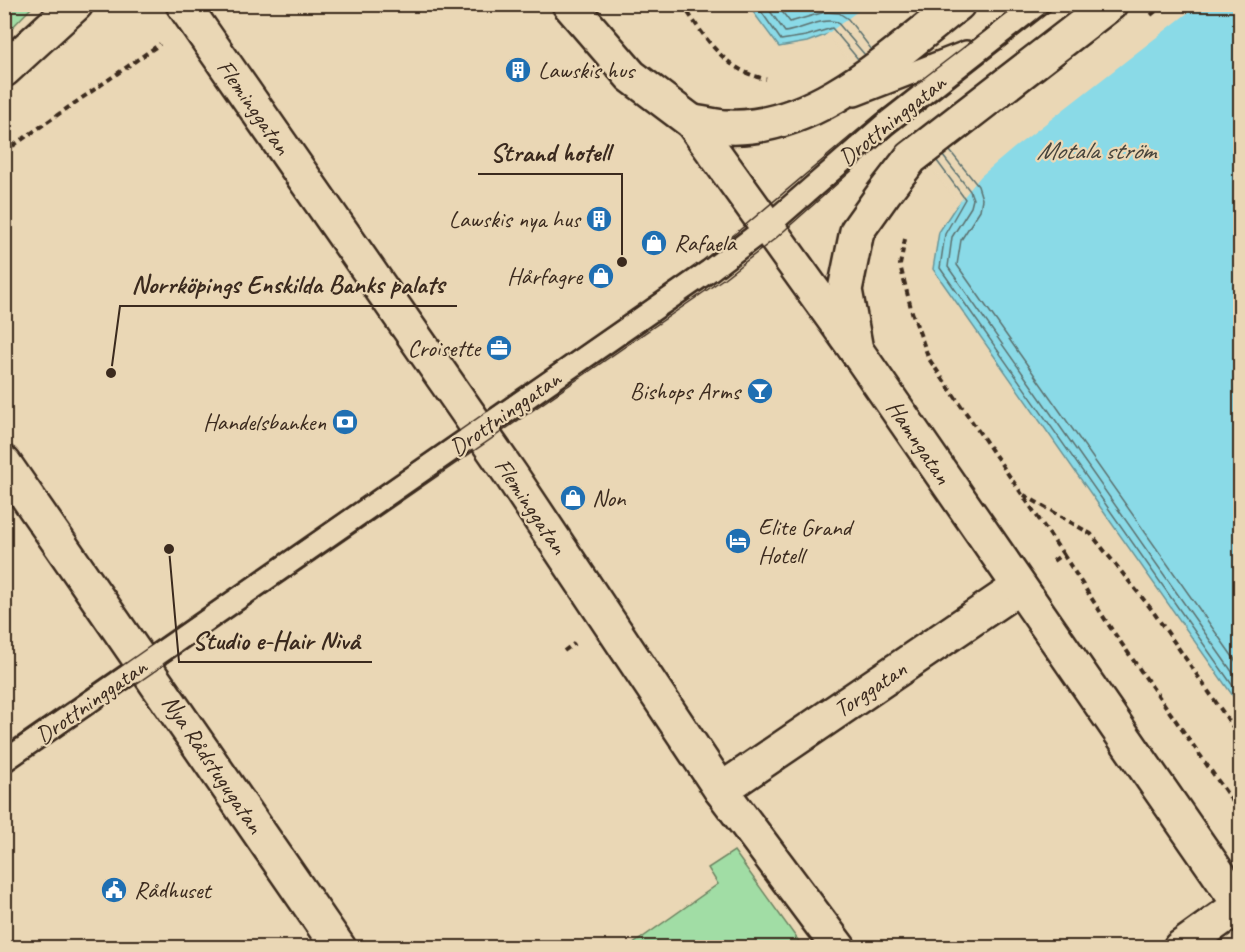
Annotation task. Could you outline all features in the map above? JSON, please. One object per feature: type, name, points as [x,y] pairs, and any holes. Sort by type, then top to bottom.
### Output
[{"type":"street","points":[[4,70],[76,4]]},
{"type":"street","name":"Hamngatan","points":[[570,4],[631,76],[692,122],[856,350],[1240,905]]},
{"type":"street","name":"Drottninggatan","points":[[692,122],[729,127],[764,123],[823,106],[858,89],[958,4]]},
{"type":"street","name":"Drottninggatan","points":[[856,350],[845,290],[857,231],[911,158],[1110,4]]},
{"type":"street","name":"Fleminggatan","points":[[189,13],[479,430],[721,790],[839,948]]},
{"type":"street","name":"Nya Rådstugugatan","points":[[4,463],[148,668],[339,948]]},
{"type":"street","name":"Torggatan","points":[[721,790],[1019,587]]},
{"type":"street","points":[[1180,948],[1240,905]]},
{"type":"lane","name":"Drottninggatan","points":[[4,761],[148,668],[479,430],[709,271],[768,226],[885,124],[1038,4]]},
{"type":"lane","name":"Drottninggatan","points":[[858,89],[989,43]]},
{"type":"path","points":[[682,4],[724,61],[748,75],[778,77]]},
{"type":"path","points":[[4,153],[189,13]]},
{"type":"path","points":[[906,228],[900,265],[912,312],[929,358],[1024,494],[1110,627],[1240,812]]},
{"type":"path","points":[[1024,494],[1091,534],[1152,610],[1240,736]]},
{"type":"path","points":[[1019,587],[1063,554]]},
{"type":"green space","points":[[4,5],[34,5],[5,35]]},
{"type":"green space","points":[[734,851],[803,947],[629,947],[718,884],[708,868]]},
{"type":"water","name":"Motala ström","points":[[748,5],[1240,5],[1240,706],[933,269],[939,232],[960,200],[831,33],[807,42],[779,47]]},
{"type":"pier","points":[[866,5],[1198,5],[1014,148],[981,176],[952,211],[950,209],[956,200],[830,37],[819,40]]},
{"type":"tram line","points":[[4,748],[703,261],[877,114],[1020,4]]},
{"type":"tram line","points":[[4,775],[723,279],[776,238],[893,134],[1059,4]]},
{"type":"place","name":"Lawskis hus","points":[[518,70]]},
{"type":"place","name":"Lawskis nya hus","points":[[599,219]]},
{"type":"place","name":"Rafaela","points":[[654,243]]},
{"type":"place","name":"Strand hotell","points":[[622,262]]},
{"type":"place","name":"Hårfagre","points":[[601,276]]},
{"type":"place","name":"Croisette","points":[[499,348]]},
{"type":"place","name":"Norrköpings Enskilda Banks palats","points":[[111,373]]},
{"type":"place","name":"Bishops Arms","points":[[760,391]]},
{"type":"place","name":"Handelsbanken","points":[[345,422]]},
{"type":"place","name":"Non","points":[[573,498]]},
{"type":"place","name":"Elite Grand Hotell","points":[[738,541]]},
{"type":"place","name":"Studio e-Hair Nivå","points":[[169,549]]},
{"type":"place","name":"Rådhuset","points":[[114,890]]}]
